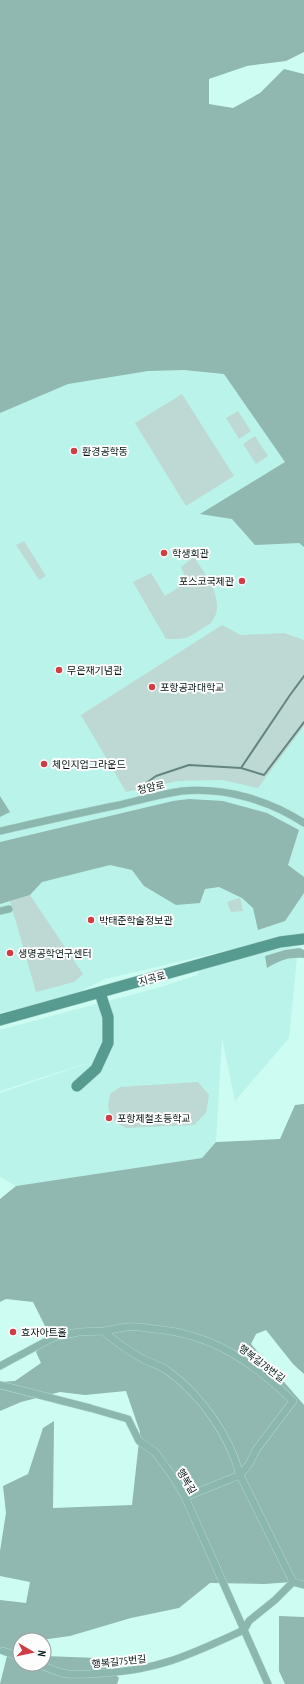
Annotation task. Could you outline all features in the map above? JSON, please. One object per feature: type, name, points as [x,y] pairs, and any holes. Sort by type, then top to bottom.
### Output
[{"type":"street","name":"청암로","points":[[0,831],[164,794],[195,791],[226,793],[256,800],[282,810],[304,822]]},
{"type":"street","points":[[0,911],[9,909]]},
{"type":"street","name":"지곡로","points":[[0,1020],[280,942],[304,939]]},
{"type":"street","points":[[77,1086],[96,1069],[108,1043],[108,1017],[100,993]]},
{"type":"street","name":"행복길78번길","points":[[0,1366],[54,1337],[79,1332],[103,1331],[129,1326],[170,1330],[200,1338],[232,1352],[271,1380],[293,1401],[256,1450],[249,1464],[240,1475]]},
{"type":"street","points":[[103,1331],[122,1346],[167,1370],[201,1402],[219,1426],[235,1458],[240,1475],[293,1582],[304,1585]]},
{"type":"street","name":"행복길","points":[[0,1385],[128,1419],[139,1441],[155,1452],[174,1478],[185,1498],[268,1684]]},
{"type":"street","points":[[185,1498],[240,1475]]},
{"type":"street","points":[[244,1630],[249,1621],[275,1600],[293,1582]]},
{"type":"street","name":"행복길75번길","points":[[52,1669],[66,1674],[118,1672],[147,1669],[178,1660],[244,1630]]},
{"type":"street","points":[[3,1651],[12,1654]]},
{"type":"shaded area","points":[[0,0],[304,0],[304,52],[286,61],[247,66],[209,79],[209,104],[233,108],[260,93],[284,69],[304,74],[304,547],[299,543],[255,545],[232,519],[200,514],[285,462],[224,374],[184,370],[148,371],[68,384],[0,413]]},
{"type":"shaded area","name":"포항공과대학교","points":[[189,302],[304,435],[304,934],[279,936],[233,949],[105,979],[75,994],[0,1013],[0,363]]},
{"type":"shaded area","points":[[182,394],[234,476],[186,506],[135,423]]},
{"type":"shaded area","points":[[238,411],[251,431],[239,439],[226,418]]},
{"type":"shaded area","points":[[255,436],[268,456],[256,464],[243,444]]},
{"type":"shaded area","points":[[24,541],[46,576],[39,580],[16,545]]},
{"type":"shaded area","points":[[194,557],[213,588],[217,606],[216,615],[211,623],[191,636],[181,639],[166,639],[133,582],[151,573],[165,596],[187,582],[181,567]]},
{"type":"shaded area","points":[[222,625],[241,635],[284,633],[304,640],[304,726],[258,788],[222,780],[178,781],[126,792],[81,715]]},
{"type":"shaded area","points":[[0,796],[10,812],[0,817]]},
{"type":"shaded area","points":[[189,799],[223,801],[267,813],[299,830],[288,865],[304,877],[304,893],[285,921],[258,930],[253,908],[242,898],[219,887],[205,889],[200,903],[176,905],[144,886],[132,870],[110,865],[42,882],[30,895],[0,904],[0,842],[173,801]]},
{"type":"shaded area","points":[[30,895],[83,974],[74,982],[36,992],[10,901]]},
{"type":"shaded area","points":[[240,898],[243,911],[231,912],[227,902]]},
{"type":"shaded area","points":[[285,947],[298,947],[289,1038],[235,1101],[222,1038],[216,1142],[202,1158],[16,1186],[0,1177],[0,1093],[113,1055],[0,1091],[0,1030],[161,987],[197,975],[200,970],[244,956]]},
{"type":"shaded area","points":[[300,948],[304,950],[304,958],[285,960],[267,968],[265,956],[285,950]]},
{"type":"shaded area","points":[[198,1082],[209,1095],[206,1113],[194,1125],[126,1128],[111,1119],[108,1106],[110,1094],[120,1087]]},
{"type":"shaded area","points":[[304,1104],[304,1374],[293,1364],[266,1330],[256,1334],[251,1344],[304,1405],[304,1587],[293,1582],[264,1584],[210,1583],[179,1608],[131,1618],[70,1636],[52,1638],[52,1632],[12,1632],[12,1672],[52,1672],[52,1656],[98,1658],[119,1678],[117,1684],[0,1684],[7,1656],[0,1653],[0,1600],[26,1603],[30,1582],[0,1576],[0,1551],[6,1513],[3,1486],[28,1474],[43,1428],[54,1421],[53,1508],[132,1505],[140,1432],[126,1391],[85,1395],[60,1392],[21,1402],[0,1411],[0,1382],[15,1381],[41,1363],[36,1352],[49,1334],[33,1302],[6,1299],[0,1302],[0,1199],[16,1186],[202,1158],[216,1142],[280,1139],[295,1105]]},
{"type":"shaded area","points":[[279,1616],[304,1617],[304,1684],[285,1684],[279,1671]]},
{"type":"waterway","points":[[241,768],[304,676]]},
{"type":"waterway","points":[[142,786],[156,776],[189,765],[241,768],[264,775],[304,722]]},
{"type":"place","name":"환경공학동","points":[[74,451]]},
{"type":"place","name":"학생회관","points":[[164,553]]},
{"type":"place","name":"포스코국제관","points":[[242,581]]},
{"type":"place","name":"무은재기념관","points":[[59,670]]},
{"type":"place","name":"포항공과대학교","points":[[152,687]]},
{"type":"place","name":"체인지업그라운드","points":[[44,764]]},
{"type":"place","name":"박태준학술정보관","points":[[91,920]]},
{"type":"place","name":"생명공학연구센터","points":[[10,953]]},
{"type":"place","name":"포항제철초등학교","points":[[109,1118]]},
{"type":"place","name":"효자아트홀","points":[[13,1332]]}]
